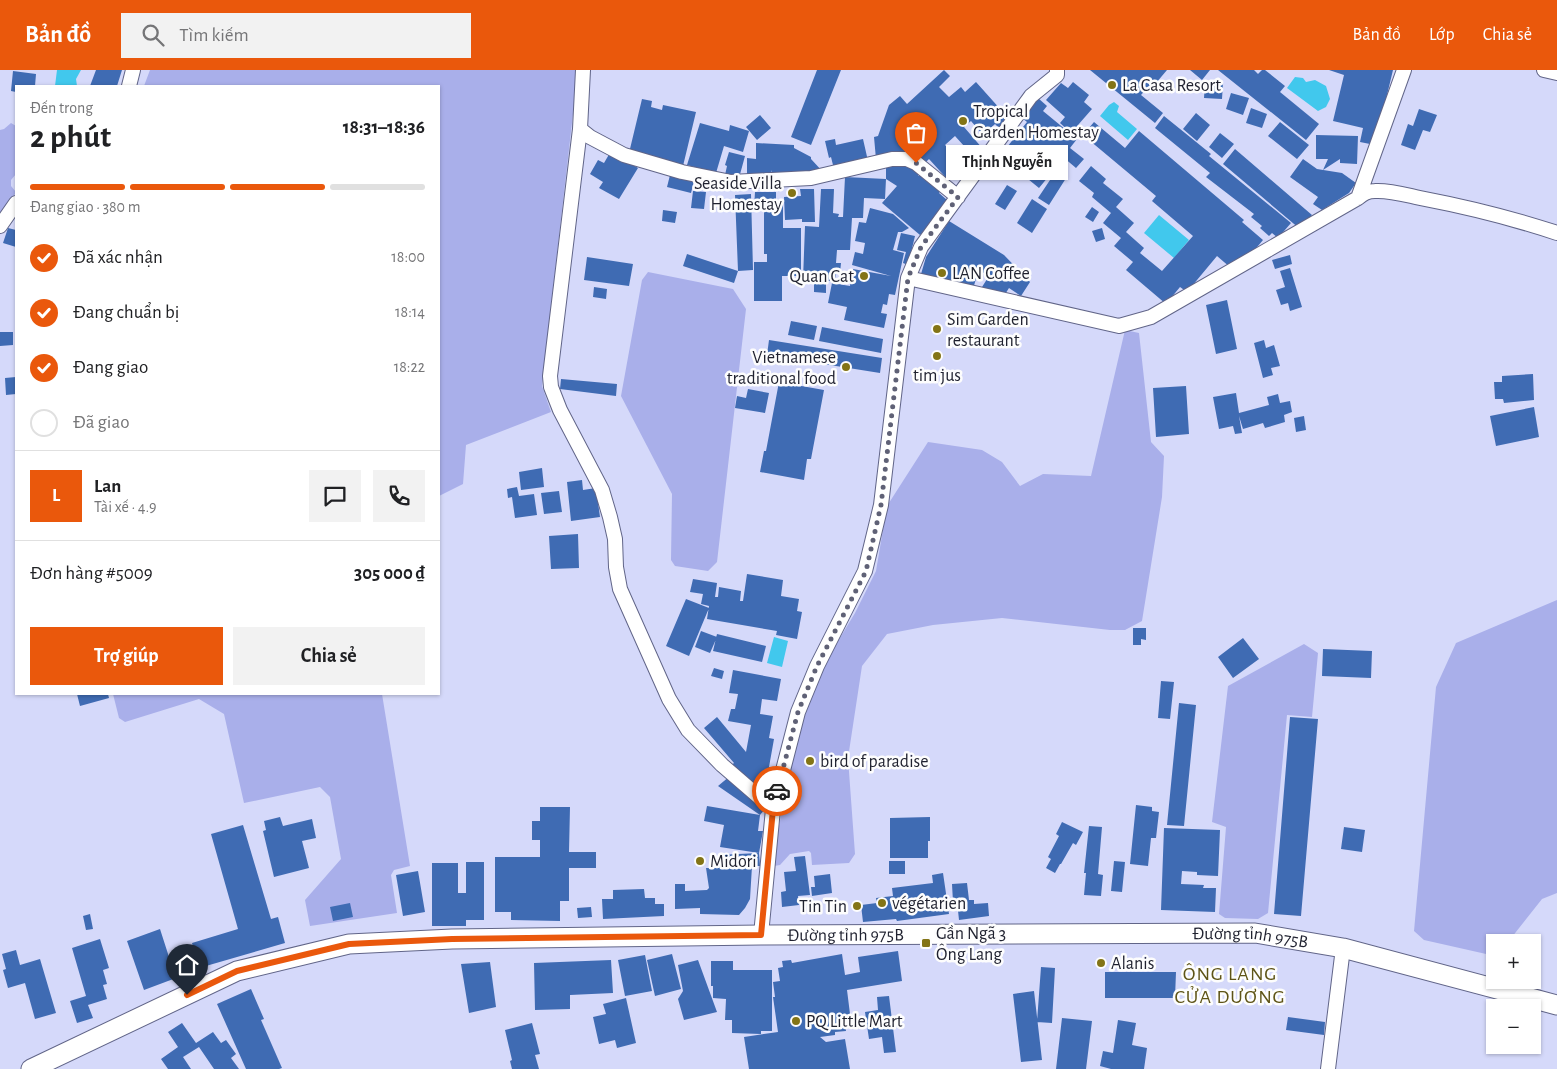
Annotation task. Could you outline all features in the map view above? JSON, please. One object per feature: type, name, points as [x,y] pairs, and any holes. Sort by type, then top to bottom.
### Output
[{"type":"main road","name":"Đường tỉnh 975B","points":[[31,1069],[237,971],[349,944],[452,939],[761,935],[1255,933],[1343,948],[1557,1005]]},
{"type":"street","points":[[129,85],[133,70]]},
{"type":"street","points":[[583,70],[580,129],[550,376],[551,387],[560,410],[602,490],[615,539],[616,567],[620,590],[669,699],[688,730],[722,765],[773,809]]},
{"type":"street","points":[[1358,198],[1404,70]]},
{"type":"street","points":[[1544,70],[1557,73]]},
{"type":"street","points":[[761,935],[773,809],[798,712],[817,666],[866,571],[881,505],[908,278],[921,247],[1032,96],[1059,72]]},
{"type":"street","points":[[580,129],[590,137],[624,155],[682,172],[731,182],[811,178],[892,159],[907,159],[916,163],[958,197]]},
{"type":"street","points":[[908,278],[1119,326],[1160,313],[1358,198],[1365,192],[1376,190],[1468,207],[1557,232]]},
{"type":"street","points":[[0,226],[15,204]]},
{"type":"street","points":[[1328,1069],[1343,948]]},
{"type":"shaded area","points":[[57,70],[81,70],[76,79],[77,85],[55,85]]},
{"type":"shaded area","points":[[150,70],[578,70],[542,386],[551,412],[466,445],[463,484],[440,496],[440,85],[144,85]]},
{"type":"shaded area","points":[[1295,77],[1303,78],[1306,82],[1315,80],[1326,86],[1330,99],[1326,107],[1318,111],[1287,88]]},
{"type":"shaded area","points":[[1114,102],[1119,106],[1117,112],[1137,129],[1128,140],[1100,116]]},
{"type":"shaded area","points":[[11,123],[15,125],[15,175],[11,180],[11,186],[15,194],[0,216],[0,130]]},
{"type":"shaded area","points":[[1159,215],[1189,240],[1174,258],[1144,233]]},
{"type":"shaded area","points":[[648,272],[733,289],[746,309],[717,562],[708,571],[675,566],[671,560],[672,494],[621,396],[642,280]]},
{"type":"shaded area","points":[[1125,330],[1139,333],[1151,442],[1164,456],[1162,497],[1142,621],[1125,630],[1110,630],[1002,618],[933,625],[887,634],[862,666],[848,758],[855,854],[849,863],[812,865],[811,853],[809,851],[790,854],[780,865],[774,866],[776,842],[791,763],[805,709],[823,666],[855,613],[876,571],[887,506],[928,442],[982,450],[1002,462],[1020,486],[1043,474],[1091,476]]},
{"type":"shaded area","points":[[1557,600],[1557,893],[1542,899],[1514,934],[1486,934],[1486,954],[1424,940],[1414,931],[1436,687],[1456,643]]},
{"type":"shaded area","points":[[774,637],[788,641],[782,667],[767,663]]},
{"type":"shaded area","points":[[1304,644],[1318,653],[1312,717],[1287,715],[1268,913],[1258,919],[1225,918],[1219,914],[1226,827],[1212,822],[1228,686]]},
{"type":"shaded area","points":[[113,695],[382,695],[410,866],[394,870],[391,875],[397,913],[310,926],[305,900],[341,859],[330,797],[320,787],[244,803],[224,714],[199,699],[125,722],[119,718]]},
{"type":"building","points":[[96,70],[122,70],[117,85],[90,85]]},
{"type":"building","points":[[817,70],[841,70],[811,145],[791,137]]},
{"type":"building","points":[[944,70],[950,76],[939,87],[949,97],[961,87],[965,92],[976,82],[1010,120],[1000,129],[995,124],[983,135],[971,121],[964,127],[983,149],[974,157],[955,136],[945,145],[965,167],[949,181],[929,159],[925,163],[876,159],[874,137],[878,136],[889,105],[900,96],[907,104]]},
{"type":"building","points":[[1090,70],[1167,70],[1151,89],[1148,87],[1141,95],[1163,113],[1155,123]]},
{"type":"building","points":[[1190,70],[1210,70],[1202,80]]},
{"type":"building","points":[[1218,70],[1254,70],[1258,74],[1265,70],[1285,86],[1280,92],[1319,124],[1306,140]]},
{"type":"building","points":[[1329,70],[1393,70],[1375,145],[1360,142],[1363,128],[1333,121],[1344,75]]},
{"type":"building","points":[[13,71],[36,74],[35,85],[15,85],[15,92],[11,91]]},
{"type":"building","points":[[1073,82],[1089,95],[1084,102],[1092,109],[1071,133],[1060,123],[1065,117],[1046,100],[1061,83],[1068,88]]},
{"type":"building","points":[[1205,83],[1223,83],[1222,99],[1204,98]]},
{"type":"building","points":[[1231,93],[1249,98],[1243,115],[1226,109]]},
{"type":"building","points":[[1038,98],[1047,106],[1043,111],[1077,139],[1070,148],[1084,159],[1076,168],[1063,157],[1066,153],[1060,148],[1046,165],[1053,171],[1039,188],[1000,156],[1027,122],[1022,118]]},
{"type":"building","points":[[642,99],[652,101],[651,107],[662,110],[663,105],[696,112],[683,166],[629,153]]},
{"type":"building","points":[[1251,108],[1267,114],[1262,128],[1246,123]]},
{"type":"building","points":[[1419,109],[1437,115],[1430,132],[1423,130],[1415,150],[1401,145],[1408,124],[1413,126]]},
{"type":"building","points":[[1196,113],[1210,125],[1197,141],[1183,129]]},
{"type":"building","points":[[760,115],[771,128],[757,140],[746,127]]},
{"type":"building","points":[[1164,116],[1211,154],[1209,156],[1291,223],[1278,238],[1272,233],[1269,236],[1260,228],[1262,226],[1251,217],[1254,214],[1206,177],[1210,173],[1155,128]]},
{"type":"building","points":[[1094,122],[1125,148],[1139,131],[1244,220],[1242,222],[1263,240],[1247,259],[1231,268],[1217,256],[1187,292],[1180,287],[1166,304],[1126,270],[1133,262],[1114,246],[1121,238],[1103,223],[1111,213],[1092,197],[1094,193],[1079,181],[1091,166],[1106,179],[1103,183],[1123,199],[1116,207],[1134,223],[1126,232],[1144,248],[1140,253],[1162,271],[1193,236],[1152,201],[1156,196],[1083,135]]},
{"type":"building","points":[[1280,122],[1309,145],[1297,159],[1268,136]]},
{"type":"building","points":[[700,123],[729,131],[730,125],[749,131],[743,152],[724,146],[716,173],[687,165]]},
{"type":"building","points":[[1220,133],[1234,144],[1222,158],[1209,147]]},
{"type":"building","points":[[1316,135],[1358,136],[1357,164],[1340,163],[1340,159],[1323,170],[1328,159],[1316,159]]},
{"type":"building","points":[[835,139],[836,145],[863,139],[868,161],[834,169],[825,141]]},
{"type":"building","points":[[756,143],[794,145],[794,148],[811,157],[823,172],[772,179],[772,170],[771,174],[747,174],[747,158],[756,159]]},
{"type":"building","points":[[1235,149],[1312,215],[1300,229],[1223,164]]},
{"type":"building","points":[[611,151],[638,168],[619,199],[599,188],[603,182],[590,174],[598,160],[604,163]]},
{"type":"building","points":[[729,152],[745,156],[739,178],[725,175],[727,166],[725,165]]},
{"type":"building","points":[[1303,159],[1317,169],[1342,173],[1356,183],[1349,193],[1322,210],[1313,204],[1318,197],[1290,177]]},
{"type":"building","points":[[908,164],[922,170],[919,176],[923,171],[943,188],[939,193],[947,200],[941,208],[943,209],[920,235],[882,203],[897,186],[886,179],[886,165]]},
{"type":"building","points":[[1058,168],[1068,175],[1049,205],[1038,198]]},
{"type":"building","points":[[670,175],[694,181],[691,193],[667,187]]},
{"type":"building","points":[[845,177],[886,179],[885,199],[864,198],[863,218],[852,218],[850,250],[837,250],[836,263],[841,263],[840,273],[836,273],[835,281],[826,281],[826,293],[814,292],[814,280],[803,280],[805,226],[819,227],[821,189],[834,189],[833,213],[839,214],[838,217],[843,217]]},
{"type":"building","points":[[1007,185],[1017,191],[1005,210],[995,204]]},
{"type":"building","points":[[800,189],[814,189],[815,222],[802,222],[802,219],[785,220],[784,197],[801,196]]},
{"type":"building","points":[[693,191],[706,192],[704,209],[691,208]]},
{"type":"building","points":[[755,192],[776,192],[776,200],[783,200],[783,228],[801,228],[801,276],[782,276],[782,301],[754,301],[754,262],[767,262],[767,254],[764,254],[764,208],[754,208]]},
{"type":"building","points":[[751,194],[753,270],[738,271],[735,195]]},
{"type":"building","points":[[1032,199],[1047,209],[1032,233],[1017,223]]},
{"type":"building","points":[[1092,207],[1099,212],[1093,222],[1085,217]]},
{"type":"building","points":[[870,208],[893,214],[909,228],[898,232],[893,250],[904,253],[895,295],[889,294],[887,305],[883,304],[881,313],[887,314],[884,328],[844,320],[847,307],[828,303],[832,283],[850,286],[853,269],[891,276],[852,265],[855,252],[863,254],[865,243],[855,241],[859,222],[866,223]]},
{"type":"building","points":[[663,210],[677,212],[675,223],[662,221]]},
{"type":"building","points":[[949,221],[1004,255],[1030,282],[1021,296],[1009,288],[1002,299],[982,287],[989,276],[977,269],[975,271],[978,272],[973,289],[921,274],[926,257]]},
{"type":"building","points":[[8,228],[15,230],[15,247],[3,243]]},
{"type":"building","points":[[1102,228],[1105,239],[1096,242],[1092,231]]},
{"type":"building","points":[[901,233],[915,236],[908,265],[903,263],[906,252],[897,250]]},
{"type":"building","points":[[687,254],[738,271],[734,283],[683,266]]},
{"type":"building","points":[[1290,255],[1292,264],[1275,269],[1272,260]]},
{"type":"building","points":[[587,257],[633,264],[629,286],[584,280]]},
{"type":"building","points":[[1290,268],[1302,307],[1290,311],[1288,303],[1281,305],[1276,290],[1285,287],[1280,271]]},
{"type":"building","points":[[594,287],[607,289],[606,299],[593,297]]},
{"type":"building","points":[[1227,300],[1237,349],[1216,354],[1206,305]]},
{"type":"building","points":[[791,321],[817,326],[814,340],[788,335]]},
{"type":"building","points":[[822,327],[883,339],[881,353],[819,341]]},
{"type":"building","points":[[0,332],[13,332],[13,345],[0,346]]},
{"type":"building","points":[[769,340],[882,358],[880,373],[767,355]]},
{"type":"building","points":[[1264,340],[1266,348],[1274,345],[1280,366],[1271,368],[1273,375],[1263,378],[1254,343]]},
{"type":"building","points":[[1533,374],[1534,400],[1504,403],[1503,399],[1495,399],[1494,382],[1502,382],[1502,376]]},
{"type":"building","points":[[15,377],[15,394],[6,395],[5,378]]},
{"type":"building","points":[[561,379],[617,384],[616,396],[560,389]]},
{"type":"building","points":[[779,382],[824,390],[811,459],[807,459],[804,480],[760,472],[764,451],[766,451]]},
{"type":"building","points":[[1186,386],[1189,434],[1156,437],[1153,388]]},
{"type":"building","points":[[748,389],[769,393],[765,413],[735,408],[737,396],[746,398]]},
{"type":"building","points":[[1236,393],[1239,413],[1269,405],[1267,397],[1278,394],[1280,403],[1290,401],[1292,412],[1284,415],[1285,422],[1265,428],[1263,423],[1243,429],[1239,416],[1242,433],[1235,434],[1233,426],[1219,429],[1213,397]]},
{"type":"building","points":[[1534,407],[1539,437],[1496,446],[1490,416]]},
{"type":"building","points":[[1304,416],[1306,430],[1296,432],[1294,418]]},
{"type":"building","points":[[542,468],[544,487],[521,490],[519,472]]},
{"type":"building","points":[[582,480],[583,490],[596,488],[600,517],[571,521],[567,482]]},
{"type":"building","points":[[517,487],[519,496],[534,494],[537,515],[515,518],[512,497],[508,498],[507,489]]},
{"type":"building","points":[[559,491],[562,512],[544,514],[541,493]]},
{"type":"building","points":[[578,534],[579,568],[551,569],[549,536]]},
{"type":"building","points":[[747,574],[783,580],[781,596],[799,599],[797,611],[802,612],[797,639],[776,635],[777,631],[707,619],[709,606],[701,604],[703,594],[690,592],[693,579],[717,583],[715,597],[718,597],[719,587],[741,591],[740,601],[743,601]]},
{"type":"building","points":[[686,599],[709,608],[689,656],[666,646]]},
{"type":"building","points":[[1133,628],[1146,628],[1146,640],[1141,639],[1141,645],[1133,645]]},
{"type":"building","points":[[701,631],[717,637],[710,653],[695,647]]},
{"type":"building","points":[[717,634],[766,646],[762,662],[713,651]]},
{"type":"building","points":[[1243,638],[1259,659],[1233,678],[1218,657]]},
{"type":"building","points":[[1323,649],[1372,651],[1371,678],[1322,676]]},
{"type":"building","points":[[714,668],[724,671],[722,679],[711,676]]},
{"type":"building","points":[[733,670],[781,679],[777,701],[762,699],[760,714],[773,716],[769,738],[774,739],[769,767],[775,768],[771,788],[760,786],[753,788],[729,767],[734,763],[704,728],[717,717],[746,752],[751,725],[728,721],[731,709],[735,709],[738,694],[729,693]]},
{"type":"building","points":[[1161,681],[1174,682],[1170,719],[1158,718]]},
{"type":"building","points":[[77,695],[108,695],[109,698],[80,706]]},
{"type":"building","points":[[1179,703],[1196,705],[1184,826],[1167,825]]},
{"type":"building","points":[[1290,717],[1318,719],[1301,916],[1274,914]]},
{"type":"building","points":[[730,776],[766,808],[760,815],[718,786]]},
{"type":"building","points":[[1136,805],[1152,807],[1152,811],[1159,812],[1156,838],[1151,838],[1148,866],[1130,864]]},
{"type":"building","points":[[707,806],[760,815],[758,831],[763,831],[759,853],[720,847],[724,825],[704,821]]},
{"type":"building","points":[[540,807],[570,807],[569,852],[596,852],[596,868],[569,868],[569,901],[560,901],[560,921],[511,920],[511,912],[495,912],[495,857],[540,857],[540,840],[532,840],[532,821],[540,821]]},
{"type":"building","points":[[280,817],[283,826],[312,819],[316,838],[302,841],[309,868],[274,877],[263,831],[266,830],[264,821]]},
{"type":"building","points":[[930,817],[928,858],[890,858],[890,818]]},
{"type":"building","points":[[1062,822],[1083,832],[1076,845],[1073,843],[1055,873],[1046,868],[1051,859],[1048,857],[1059,836],[1056,834]]},
{"type":"building","points":[[243,825],[271,919],[278,917],[285,943],[199,968],[192,943],[238,929],[211,834]]},
{"type":"building","points":[[1089,826],[1102,827],[1098,874],[1103,875],[1101,896],[1084,895],[1086,873],[1084,873]]},
{"type":"building","points":[[1344,827],[1365,830],[1362,852],[1341,849]]},
{"type":"building","points":[[1164,828],[1220,830],[1218,876],[1197,875],[1197,872],[1182,871],[1181,884],[1204,885],[1203,888],[1216,888],[1215,912],[1161,910]]},
{"type":"building","points":[[759,853],[760,866],[752,866],[750,899],[739,915],[700,914],[700,908],[675,909],[675,884],[685,884],[685,891],[707,890],[709,888],[706,868],[719,868],[718,855]]},
{"type":"building","points":[[805,856],[810,895],[798,896],[799,905],[782,907],[781,892],[786,891],[784,872],[796,871],[794,857]]},
{"type":"building","points":[[889,861],[905,861],[905,874],[889,874]]},
{"type":"building","points":[[1114,861],[1125,862],[1122,892],[1111,891]]},
{"type":"building","points":[[466,862],[484,862],[484,920],[466,920],[466,926],[432,926],[432,863],[458,863],[458,893],[466,893]]},
{"type":"building","points":[[418,871],[425,912],[403,916],[396,875]]},
{"type":"building","points":[[943,873],[949,914],[897,921],[896,919],[863,922],[861,905],[877,903],[876,898],[893,896],[892,888],[933,883],[932,875]]},
{"type":"building","points":[[830,874],[832,893],[812,896],[811,887],[815,887],[814,876]]},
{"type":"building","points":[[967,883],[969,900],[974,900],[974,904],[988,903],[989,916],[959,920],[957,901],[953,902],[952,884]]},
{"type":"building","points":[[644,889],[645,898],[655,898],[655,904],[664,904],[664,916],[603,919],[602,899],[613,899],[613,890]]},
{"type":"building","points":[[350,903],[353,917],[333,921],[330,907]]},
{"type":"building","points":[[591,907],[592,917],[578,918],[577,908]]},
{"type":"building","points":[[90,914],[93,929],[86,930],[83,916]]},
{"type":"building","points":[[160,929],[169,957],[177,954],[184,975],[144,990],[127,941]]},
{"type":"building","points":[[100,939],[109,968],[103,970],[107,984],[103,985],[107,999],[88,1005],[93,1018],[77,1023],[70,1001],[86,996],[72,948]]},
{"type":"building","points":[[16,950],[20,965],[40,959],[56,1013],[35,1019],[25,983],[8,988],[3,970],[6,969],[2,954]]},
{"type":"building","points":[[898,951],[902,981],[847,990],[850,1014],[844,1015],[846,1031],[820,1037],[826,1042],[845,1039],[850,1069],[749,1069],[744,1037],[778,1032],[773,982],[780,981],[778,968],[783,967],[782,961],[791,960],[792,963],[842,954],[845,975],[860,972],[858,957]]},
{"type":"building","points":[[672,954],[681,989],[655,996],[647,960]]},
{"type":"building","points":[[645,955],[652,991],[625,996],[618,960]]},
{"type":"building","points":[[611,960],[613,993],[570,995],[570,1009],[535,1010],[534,963]]},
{"type":"building","points":[[698,960],[717,1012],[684,1020],[678,999],[683,991],[678,965]]},
{"type":"building","points":[[711,961],[733,961],[733,970],[772,970],[772,1031],[761,1031],[761,1034],[732,1033],[732,1020],[725,1020],[726,999],[713,998]]},
{"type":"building","points":[[490,962],[496,1007],[469,1013],[461,964]]},
{"type":"building","points":[[1041,967],[1055,968],[1052,1023],[1037,1022]]},
{"type":"building","points":[[1105,972],[1176,972],[1175,998],[1105,998]]},
{"type":"building","points":[[251,989],[264,1019],[261,1020],[282,1068],[246,1069],[217,1004]]},
{"type":"building","points":[[1034,991],[1042,1060],[1021,1062],[1013,994]]},
{"type":"building","points":[[889,996],[896,1052],[884,1053],[882,1037],[869,1039],[865,1012],[878,1010],[877,997]]},
{"type":"building","points":[[626,998],[636,1043],[617,1048],[615,1040],[599,1044],[593,1017],[606,1014],[603,1004]]},
{"type":"building","points":[[1288,1017],[1325,1022],[1324,1035],[1286,1030]]},
{"type":"building","points":[[1062,1018],[1092,1021],[1086,1069],[1056,1069]]},
{"type":"building","points":[[1118,1020],[1136,1023],[1132,1045],[1147,1048],[1144,1069],[1111,1069],[1100,1066],[1103,1051],[1113,1053]]},
{"type":"building","points":[[182,1023],[196,1043],[213,1032],[221,1043],[226,1040],[236,1054],[231,1058],[239,1069],[214,1069],[199,1047],[183,1057],[191,1069],[168,1069],[161,1059],[178,1047],[168,1032]]},
{"type":"building","points":[[532,1023],[540,1054],[535,1055],[539,1069],[512,1069],[510,1061],[512,1060],[505,1030]]},
{"type":"way so far","points":[[777,791],[798,712],[817,666],[866,571],[881,505],[908,278],[921,247],[958,197],[916,163]]},
{"type":"place","name":"La Casa Resort","points":[[1112,85]]},
{"type":"place","name":"Tropical Garden Homestay","points":[[963,121]]},
{"type":"place","name":"Thịnh Nguyễn","points":[[916,163]]},
{"type":"place","name":"Seaside Villa Homestay","points":[[792,193]]},
{"type":"place","name":"LAN Coffee","points":[[942,273]]},
{"type":"place","name":"Quan Cat","points":[[864,276]]},
{"type":"place","name":"Sim Garden restaurant","points":[[937,329]]},
{"type":"place","name":"tim jus","points":[[937,356]]},
{"type":"place","name":"Vietnamese traditional food","points":[[846,367]]},
{"type":"place","name":"bird of paradise","points":[[810,761]]},
{"type":"place","name":"Midori","points":[[700,861]]},
{"type":"place","name":"végétarien","points":[[882,903]]},
{"type":"place","name":"Tin Tin","points":[[857,906]]},
{"type":"place","name":"Gần Ngã 3 Ông Lang","points":[[926,943]]},
{"type":"place","name":"Alanis","points":[[1101,963]]},
{"type":"place","name":"PQ Little Mart","points":[[796,1021]]},
{"type":"district","name":"ÔNG LANG CỬA DƯƠNG","points":[[1230,984]]},
{"type":"route","points":[[187,995],[237,971],[349,944],[452,939],[761,935],[773,809],[777,791]]}]
